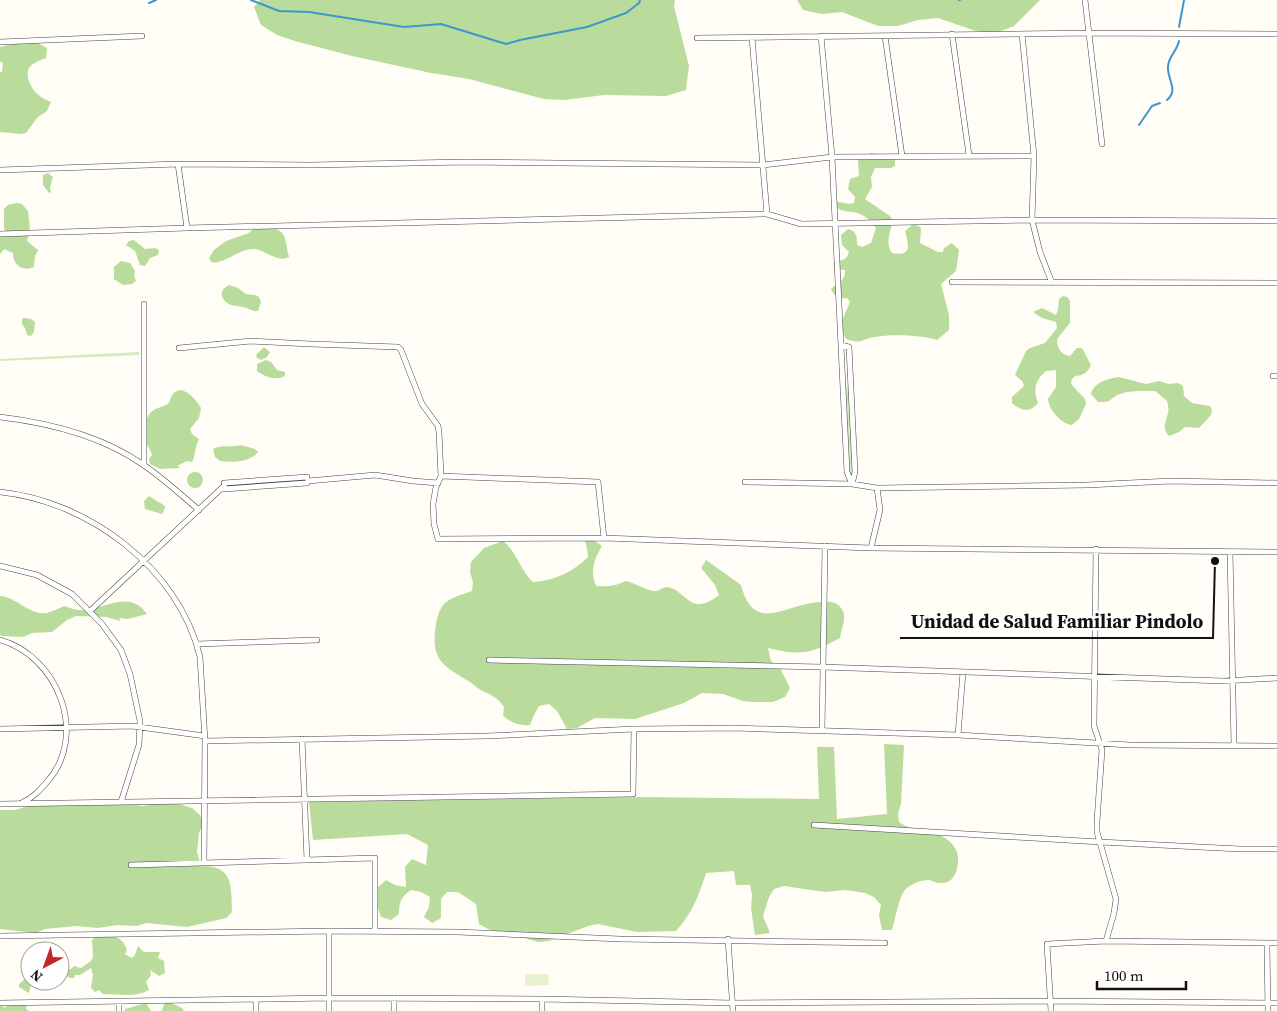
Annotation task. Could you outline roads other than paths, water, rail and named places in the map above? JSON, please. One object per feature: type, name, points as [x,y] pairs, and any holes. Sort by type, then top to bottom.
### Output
[{"type":"street","points":[[1085,0],[1102,144]]},
{"type":"street","points":[[697,38],[1088,33],[1277,34]]},
{"type":"street","points":[[952,34],[969,156]]},
{"type":"street","points":[[1022,34],[1034,156],[1032,220],[1040,252],[1052,283]]},
{"type":"street","points":[[0,42],[142,36]]},
{"type":"street","points":[[821,36],[832,157],[847,472],[852,484]]},
{"type":"street","points":[[885,36],[902,156]]},
{"type":"street","points":[[752,38],[767,214]]},
{"type":"street","points":[[0,170],[178,164],[310,165],[465,162],[763,165],[832,157],[1034,156]]},
{"type":"street","points":[[178,164],[186,228]]},
{"type":"street","points":[[0,234],[767,214],[801,224],[1032,220],[1277,220]]},
{"type":"street","points":[[952,282],[1277,283]]},
{"type":"street","points":[[144,304],[144,465]]},
{"type":"street","points":[[179,348],[251,340],[398,347],[401,350],[422,404],[438,426],[441,476],[433,504],[434,524],[438,539],[604,538],[871,548],[1277,552]]},
{"type":"street","points":[[841,344],[849,347],[855,472],[852,484]]},
{"type":"street","points":[[0,417],[52,426],[91,438],[123,452],[144,465],[199,510]]},
{"type":"street","points":[[90,611],[224,486],[375,475],[438,483]]},
{"type":"street","points":[[441,476],[598,482],[604,538]]},
{"type":"street","points":[[745,482],[852,484],[878,488],[1087,485],[1171,481],[1277,483]]},
{"type":"street","points":[[871,548],[880,510],[878,488]]},
{"type":"street","points":[[0,492],[35,499],[81,516],[109,533],[144,561],[170,593],[185,618],[197,644],[200,657],[205,738],[204,863]]},
{"type":"street","points":[[822,730],[825,546]]},
{"type":"street","points":[[1096,549],[1094,726],[1102,750],[1097,832],[1116,899],[1106,941]]},
{"type":"street","points":[[1230,552],[1234,745]]},
{"type":"street","points":[[0,566],[37,575],[72,594],[90,611],[121,650],[136,697],[140,727],[138,745],[121,802]]},
{"type":"street","points":[[0,640],[21,648],[41,665],[50,676],[62,701],[67,728],[64,746],[54,773],[39,791],[21,804]]},
{"type":"street","points":[[197,644],[316,640]]},
{"type":"street","points":[[489,660],[822,667],[1232,681],[1277,678]]},
{"type":"street","points":[[958,735],[963,672]]},
{"type":"street","points":[[0,729],[140,727],[205,738],[302,739],[487,736],[634,729],[734,728],[958,735],[1099,743],[1277,746]]},
{"type":"street","points":[[0,804],[632,794],[634,729]]},
{"type":"street","points":[[302,739],[307,860]]},
{"type":"street","points":[[814,825],[1100,842],[1277,849]]},
{"type":"street","points":[[132,865],[375,858],[374,932]]},
{"type":"street","points":[[329,931],[329,1011]]},
{"type":"street","points":[[0,936],[329,931],[458,932],[620,939],[728,939],[886,943]]},
{"type":"street","points":[[728,939],[733,1011]]},
{"type":"street","points":[[1051,1011],[1047,944],[1106,941],[1277,943]]},
{"type":"street","points":[[1266,944],[1268,1011]]},
{"type":"street","points":[[0,1004],[330,998],[542,999],[732,1003],[1051,1001],[1277,1003]]},
{"type":"street","points":[[394,998],[394,1011]]},
{"type":"street","points":[[256,999],[256,1011]]},
{"type":"street","points":[[542,999],[542,1011]]},
{"type":"street","points":[[119,1002],[119,1011]]},
{"type":"waterway","points":[[149,3],[156,0]]},
{"type":"waterway","points":[[251,0],[279,11],[309,12],[404,27],[441,24],[506,44],[587,27],[626,13],[639,3],[640,0]]},
{"type":"waterway","points":[[1179,27],[1184,0]]},
{"type":"waterway","points":[[1167,100],[1172,92],[1168,63],[1179,41]]},
{"type":"waterway","points":[[1139,125],[1152,106],[1160,103]]},
{"type":"place","name":"Unidad de Salud Familiar Pindolo","points":[[1215,561]]}]
